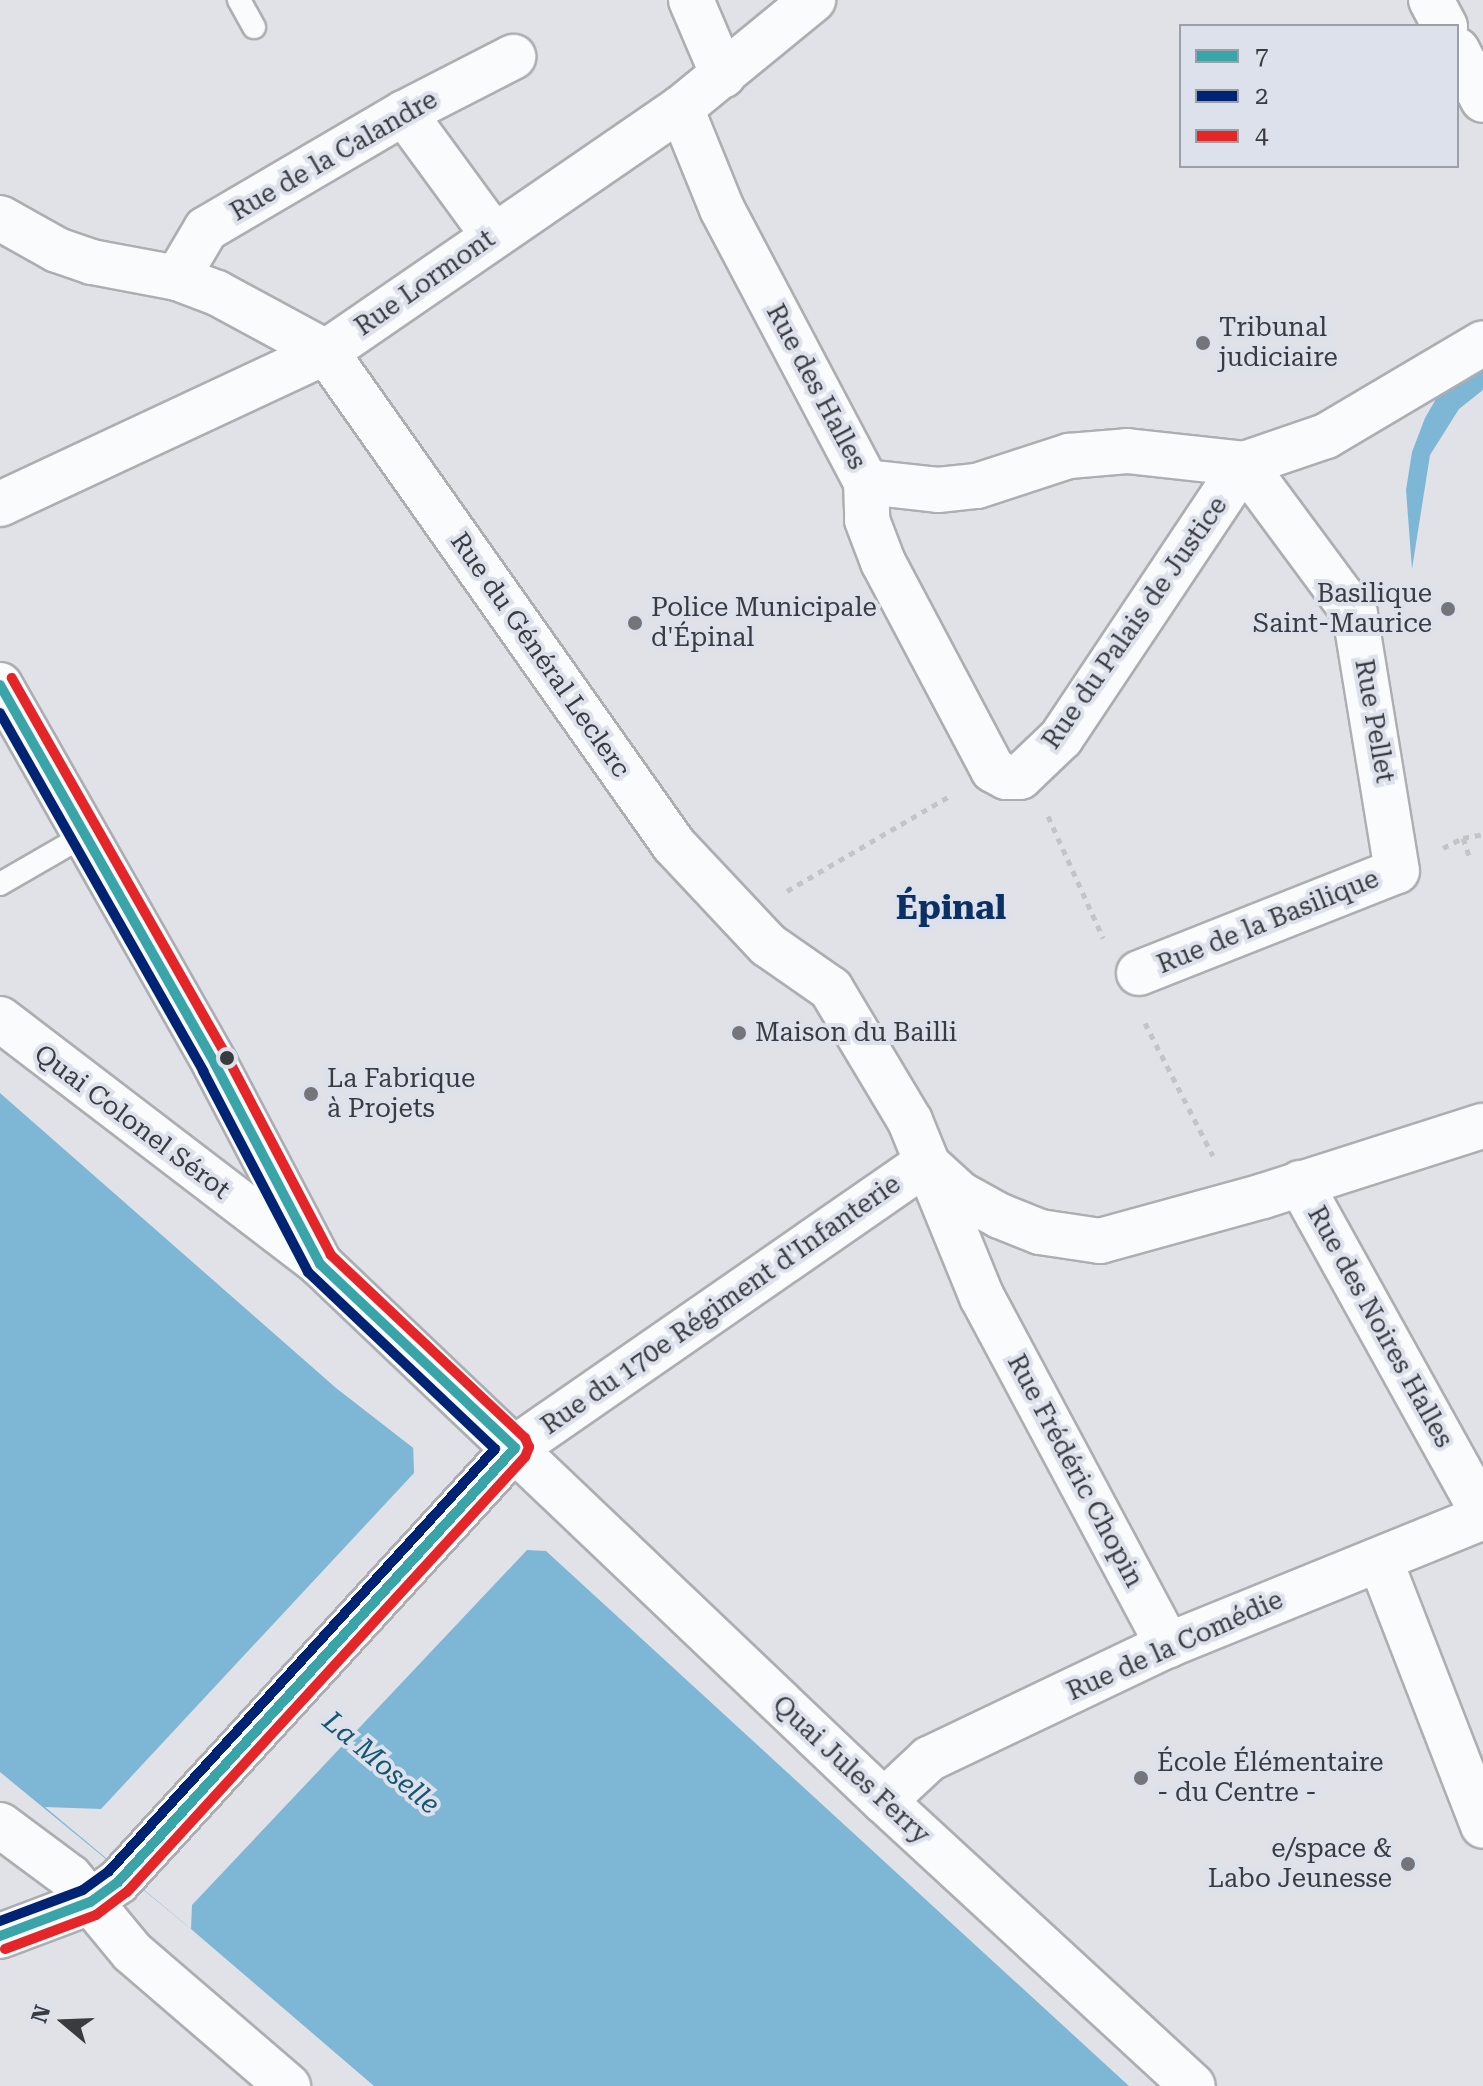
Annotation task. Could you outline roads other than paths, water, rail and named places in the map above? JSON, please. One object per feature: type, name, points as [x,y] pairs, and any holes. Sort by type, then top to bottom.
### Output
[{"type":"street","points":[[691,0],[723,75]]},
{"type":"street","name":"Rue Lormont","points":[[0,504],[326,352],[681,108],[813,0]]},
{"type":"street","points":[[1431,0],[1444,24]]},
{"type":"street","points":[[1459,54],[1483,100]]},
{"type":"street","name":"Rue de la Calandre","points":[[177,278],[206,229],[404,113],[513,57]]},
{"type":"street","name":"Rue des Halles","points":[[681,108],[722,209],[866,482],[867,520],[890,576],[993,770],[1030,789]]},
{"type":"street","points":[[404,113],[494,236]]},
{"type":"street","points":[[0,218],[57,250],[92,262],[177,278],[217,293],[326,352]]},
{"type":"street","points":[[866,482],[938,490],[977,486],[1069,456],[1127,451],[1244,464],[1326,436],[1483,343]]},
{"type":"street","name":"Rue du Général Leclerc","points":[[326,352],[674,845],[768,945],[831,989],[910,1121],[926,1163]]},
{"type":"street","name":"Rue du Palais de Justice","points":[[1030,789],[1244,464]]},
{"type":"street","name":"Rue Pellet","points":[[1244,464],[1355,614],[1397,871]]},
{"type":"street","points":[[0,685],[215,1064],[320,1264]]},
{"type":"street","name":"Rue de la Basilique","points":[[1123,960],[1397,871]]},
{"type":"street","name":"Quai Colonel Sérot","points":[[0,1019],[320,1264],[515,1448]]},
{"type":"street","points":[[926,1163],[960,1194],[1000,1216],[1071,1239],[1100,1241],[1237,1203],[1470,1129]]},
{"type":"street","name":"Rue Frédéric Chopin","points":[[926,1163],[982,1297],[1168,1645]]},
{"type":"street","name":"Rue du 170e Régiment d'Infanterie","points":[[104,1892],[515,1448],[926,1163]]},
{"type":"street","name":"Rue des Noires Halles","points":[[1300,1183],[1483,1515]]},
{"type":"street","name":"Quai Jules Ferry","points":[[515,1448],[884,1801],[1193,2086]]},
{"type":"street","name":"Rue de la Comédie","points":[[884,1801],[929,1759],[1168,1645],[1483,1515]]},
{"type":"street","points":[[1380,1560],[1483,1826]]},
{"type":"street","points":[[0,1825],[70,1877],[104,1892],[132,1952],[288,2086]]},
{"type":"street","points":[[0,1936],[104,1892]]},
{"type":"lane","points":[[239,0],[254,27]]},
{"type":"lane","points":[[0,884],[85,835]]},
{"type":"water","points":[[1483,358],[1483,390],[1459,409],[1430,455],[1412,569],[1406,490],[1412,452],[1425,418],[1440,392]]},
{"type":"water","name":"La Moselle","points":[[0,1093],[336,1388],[546,1551],[1129,2086],[374,2086],[191,1929],[0,1772]]},
{"type":"place","name":"Tribunal judiciaire","points":[[1203,343]]},
{"type":"place","name":"Basilique Saint-Maurice","points":[[1448,609]]},
{"type":"place","name":"Police Municipale d'Épinal","points":[[635,623]]},
{"type":"place","name":"Maison du Bailli","points":[[739,1033]]},
{"type":"place","name":"La Fabrique à Projets","points":[[311,1094]]},
{"type":"place","name":"École Élémentaire - du Centre -","points":[[1141,1778]]},
{"type":"place","name":"e/space & Labo Jeunesse","points":[[1408,1864]]},
{"type":"district","name":"Épinal","points":[[951,908]]}]
